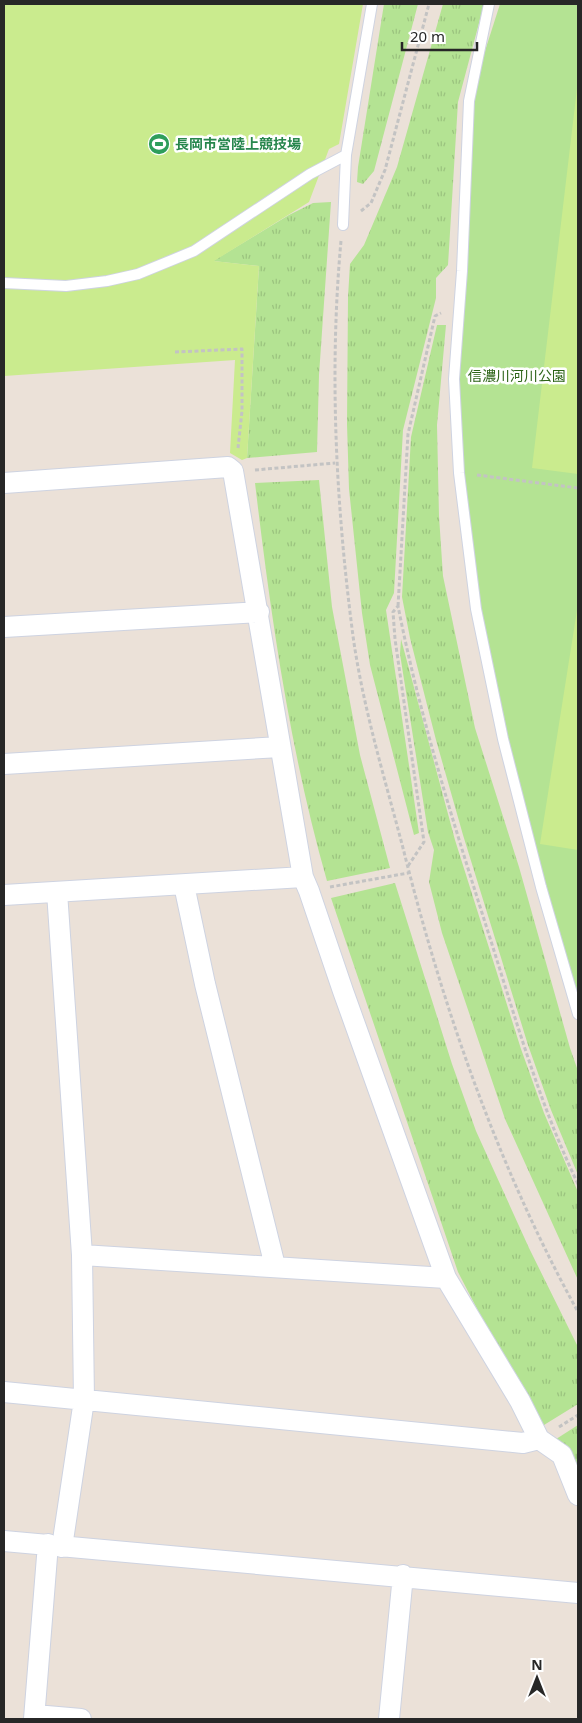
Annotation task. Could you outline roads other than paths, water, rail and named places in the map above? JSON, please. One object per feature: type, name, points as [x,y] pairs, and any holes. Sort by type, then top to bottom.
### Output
[{"type":"street","points":[[4,483],[228,467],[243,470],[259,612],[280,746],[306,884],[446,1278],[539,1439],[562,1456],[578,1495]]},
{"type":"street","points":[[4,627],[259,612]]},
{"type":"street","points":[[4,764],[280,746]]},
{"type":"street","points":[[4,895],[184,885],[306,884]]},
{"type":"street","points":[[184,885],[205,984],[275,1266]]},
{"type":"street","points":[[57,892],[82,1255],[84,1400],[55,1545],[34,1717],[81,1719]]},
{"type":"street","points":[[82,1255],[446,1278]]},
{"type":"street","points":[[4,1392],[522,1443],[539,1439]]},
{"type":"street","points":[[4,1541],[578,1592]]},
{"type":"street","points":[[389,1719],[402,1576]]},
{"type":"lane","points":[[342,226],[346,155],[372,4]]},
{"type":"lane","points":[[488,4],[469,101],[462,271],[458,303],[454,378],[459,473],[476,609],[503,740],[541,887],[578,1014]]},
{"type":"lane","points":[[4,284],[66,286],[107,281],[138,274],[194,251],[310,174],[346,155]]},
{"type":"place","name":"長岡市営陸上競技場","points":[[159,144]]},
{"type":"park label","name":"信濃川河川公園","points":[[517,376]]}]
